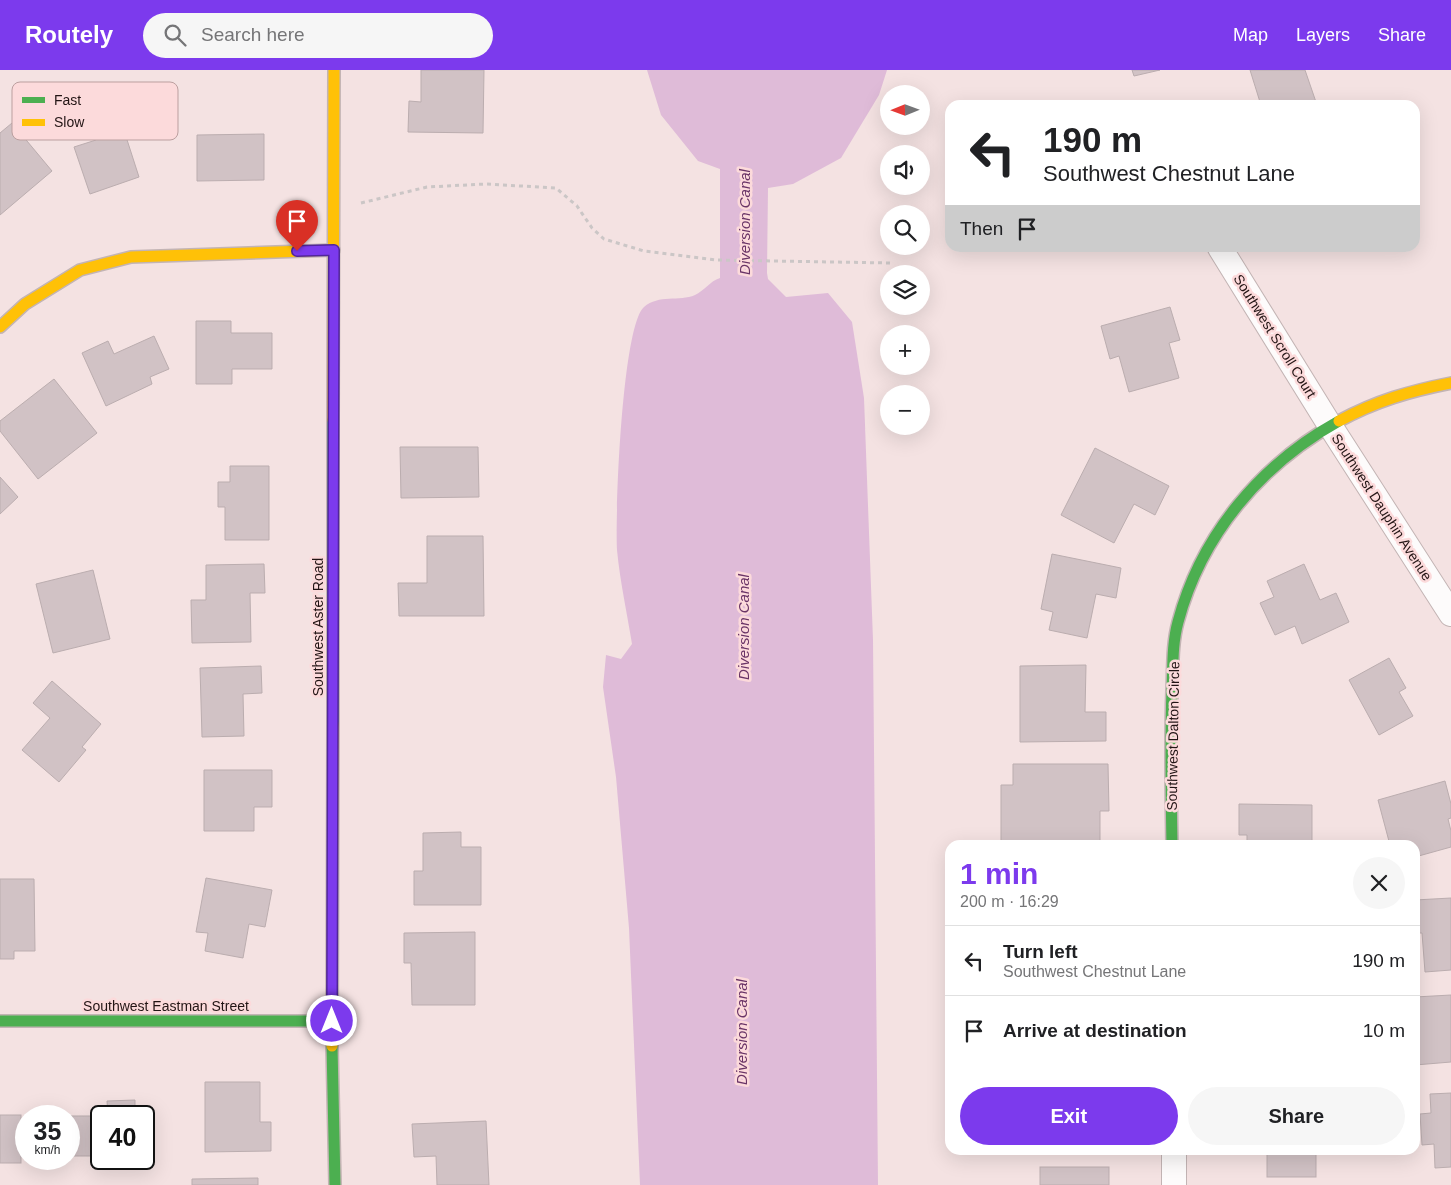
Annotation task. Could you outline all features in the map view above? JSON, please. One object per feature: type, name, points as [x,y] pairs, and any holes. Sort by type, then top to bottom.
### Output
[{"type":"street","name":"Southwest Aster Road","points":[[334,70],[332,1021],[335,1185]]},
{"type":"street","points":[[0,327],[25,304],[80,270],[130,257],[334,250]]},
{"type":"street","name":"Southwest Scroll Court","points":[[1222,252],[1329,424]]},
{"type":"street","name":"Southwest Dalton Circle","points":[[1172,840],[1170,720],[1173,658],[1178,623],[1188,588],[1200,560],[1217,531],[1246,495],[1278,461],[1329,424],[1374,402],[1415,389],[1451,383]]},
{"type":"street","name":"Southwest Dauphin Avenue","points":[[1329,424],[1451,614]]},
{"type":"street","name":"Southwest Eastman Street","points":[[0,1021],[332,1021]]},
{"type":"street","points":[[1174,1155],[1174,1185]]},
{"type":"path","points":[[334,209],[427,188],[486,184],[556,188],[577,206],[592,228],[604,239],[660,254],[716,260],[891,263]]},
{"type":"water","name":"Diversion Canal","points":[[647,70],[887,70],[882,85],[880,85],[879,95],[841,158],[793,184],[768,188],[767,273],[768,279],[786,297],[828,293],[852,322],[864,398],[873,640],[878,1185],[640,1185],[629,928],[616,777],[603,687],[606,655],[621,659],[632,644],[617,550],[617,500],[625,383],[636,321],[644,307],[663,299],[695,295],[720,278],[720,169],[698,161],[661,115]]},
{"type":"building","points":[[421,70],[484,70],[483,133],[408,132],[409,101],[421,102]]},
{"type":"building","points":[[1132,70],[1160,70],[1134,76]]},
{"type":"building","points":[[1250,70],[1305,70],[1315,100],[1259,100]]},
{"type":"building","points":[[12,123],[12,140],[26,140],[52,171],[0,215],[0,133]]},
{"type":"building","points":[[264,134],[264,180],[197,181],[197,135]]},
{"type":"building","points":[[96,140],[127,140],[139,177],[90,194],[74,147]]},
{"type":"building","points":[[1170,307],[1180,340],[1169,343],[1179,378],[1129,392],[1119,356],[1110,359],[1101,326]]},
{"type":"building","points":[[196,321],[231,321],[231,333],[272,333],[272,369],[232,369],[232,384],[196,384]]},
{"type":"building","points":[[154,336],[169,369],[150,377],[152,384],[106,406],[82,353],[108,341],[114,354]]},
{"type":"building","points":[[54,379],[97,433],[38,479],[0,431],[0,421]]},
{"type":"building","points":[[400,447],[478,447],[479,497],[401,498]]},
{"type":"building","points":[[1095,448],[1169,486],[1155,515],[1134,504],[1114,543],[1061,515]]},
{"type":"building","points":[[230,466],[269,466],[269,540],[225,540],[225,507],[218,507],[218,482],[230,482]]},
{"type":"building","points":[[0,477],[18,497],[0,514]]},
{"type":"building","points":[[427,536],[483,536],[484,616],[399,616],[398,583],[427,583]]},
{"type":"building","points":[[1052,554],[1121,568],[1116,598],[1096,594],[1087,638],[1049,630],[1053,612],[1041,609]]},
{"type":"building","points":[[264,564],[265,593],[250,593],[251,642],[192,643],[191,600],[206,600],[206,565]]},
{"type":"building","points":[[1304,564],[1320,600],[1336,593],[1349,622],[1302,644],[1295,626],[1275,635],[1260,603],[1274,597],[1267,581]]},
{"type":"building","points":[[93,570],[110,639],[53,653],[36,584]]},
{"type":"building","points":[[1389,658],[1406,688],[1399,692],[1413,716],[1379,735],[1349,680]]},
{"type":"building","points":[[1086,665],[1085,712],[1106,712],[1106,741],[1020,742],[1020,666]]},
{"type":"building","points":[[261,666],[262,693],[243,694],[244,736],[202,737],[200,668]]},
{"type":"building","points":[[52,681],[101,724],[82,747],[86,750],[59,782],[22,750],[50,718],[33,703]]},
{"type":"building","points":[[1013,764],[1108,764],[1109,811],[1100,811],[1100,840],[1001,840],[1001,785],[1013,785]]},
{"type":"building","points":[[204,770],[272,770],[272,807],[254,807],[254,831],[204,831]]},
{"type":"building","points":[[1445,781],[1451,804],[1451,818],[1448,819],[1451,831],[1451,847],[1420,856],[1420,840],[1389,840],[1378,800]]},
{"type":"building","points":[[1239,804],[1312,805],[1312,840],[1247,840],[1247,835],[1239,835]]},
{"type":"building","points":[[461,832],[461,847],[481,847],[481,905],[414,905],[414,871],[423,871],[423,833]]},
{"type":"building","points":[[206,878],[272,890],[265,927],[249,924],[243,958],[205,951],[208,933],[196,932]]},
{"type":"building","points":[[0,879],[34,879],[35,951],[14,951],[14,959],[0,959]]},
{"type":"building","points":[[1451,898],[1451,970],[1425,972],[1422,933],[1420,933],[1420,900]]},
{"type":"building","points":[[475,932],[475,1005],[412,1005],[411,963],[404,963],[404,933]]},
{"type":"building","points":[[1451,995],[1451,1062],[1420,1065],[1420,997]]},
{"type":"building","points":[[205,1082],[260,1082],[260,1122],[271,1122],[271,1151],[205,1152]]},
{"type":"building","points":[[1451,1093],[1451,1167],[1435,1168],[1434,1144],[1422,1145],[1420,1114],[1431,1113],[1430,1094]]},
{"type":"building","points":[[135,1100],[135,1105],[107,1105],[107,1101]]},
{"type":"building","points":[[0,1115],[15,1115],[15,1163],[0,1163]]},
{"type":"building","points":[[80,1116],[90,1116],[90,1156],[80,1156]]},
{"type":"building","points":[[486,1121],[489,1185],[437,1185],[436,1156],[414,1157],[412,1124]]},
{"type":"building","points":[[1267,1155],[1316,1155],[1316,1177],[1267,1177]]},
{"type":"building","points":[[1040,1167],[1109,1167],[1109,1185],[1040,1185]]},
{"type":"building","points":[[258,1178],[258,1185],[192,1185],[192,1179]]},
{"type":"traffic: fast","points":[[333,420],[333,724]]},
{"type":"traffic: fast","points":[[1172,840],[1171,709],[1173,656],[1176,630],[1188,590],[1218,532],[1238,505],[1284,458],[1311,438],[1339,421]]},
{"type":"traffic: fast","points":[[0,1021],[332,1021]]},
{"type":"traffic: fast","points":[[332,1046],[335,1185]]},
{"type":"traffic: slow","points":[[333,420],[334,70]]},
{"type":"traffic: slow","points":[[0,327],[25,304],[80,270],[131,257],[334,250]]},
{"type":"traffic: slow","points":[[1339,421],[1366,408],[1394,398],[1451,383]]},
{"type":"traffic: slow","points":[[332,1046],[333,724]]},
{"type":"route","points":[[297,251],[334,250],[332,1021]]}]
